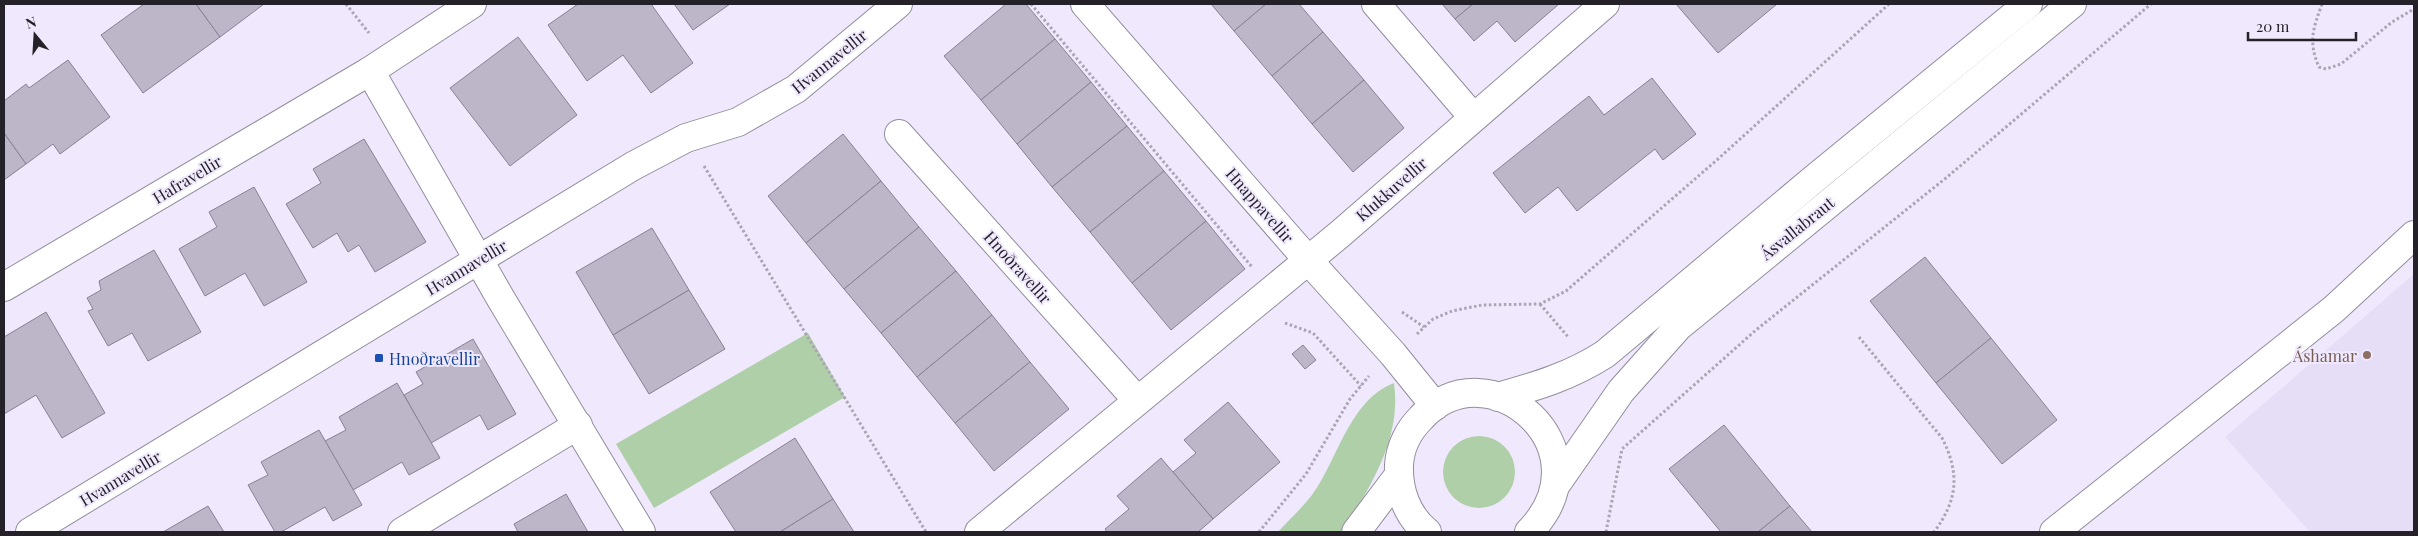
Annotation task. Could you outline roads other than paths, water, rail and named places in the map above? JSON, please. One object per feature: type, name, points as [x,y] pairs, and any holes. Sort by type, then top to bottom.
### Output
[{"type":"street","name":"Hafravellir","points":[[4,288],[370,71],[472,4]]},
{"type":"street","name":"Hvannavellir","points":[[30,532],[633,166],[686,138],[738,122],[796,89],[898,4]]},
{"type":"street","name":"Hnappavellir","points":[[1084,4],[1307,259],[1394,354],[1435,406]]},
{"type":"street","points":[[1376,4],[1473,117]]},
{"type":"street","name":"Klukkuvellir","points":[[1307,259],[1376,203],[1473,117],[1606,4]]},
{"type":"street","name":"Ásvallabraut","points":[[1498,396],[1549,383],[1590,364],[1605,354],[1814,178],[2028,4]]},
{"type":"street","name":"Ásvallabraut","points":[[1555,486],[1621,391],[1678,327],[2072,4]]},
{"type":"street","points":[[370,71],[478,260],[641,532]]},
{"type":"street","name":"Hnoðravellir","points":[[899,134],[1137,400]]},
{"type":"street","points":[[2054,532],[2334,309],[2414,234]]},
{"type":"street","points":[[979,532],[1307,259]]},
{"type":"street","points":[[1427,532],[1413,518],[1406,504],[1399,475],[1402,448],[1415,424],[1435,406],[1450,398],[1466,394],[1482,394],[1498,396],[1514,402],[1528,412],[1539,423],[1548,437],[1554,453],[1555,486],[1550,503],[1541,519],[1529,532]]},
{"type":"street","points":[[402,532],[578,426]]},
{"type":"street","points":[[1356,532],[1399,475]]},
{"type":"place","name":"Áshamar","points":[[2367,355]]},
{"type":"place","name":"Hnoðravellir","points":[[379,358]]}]
